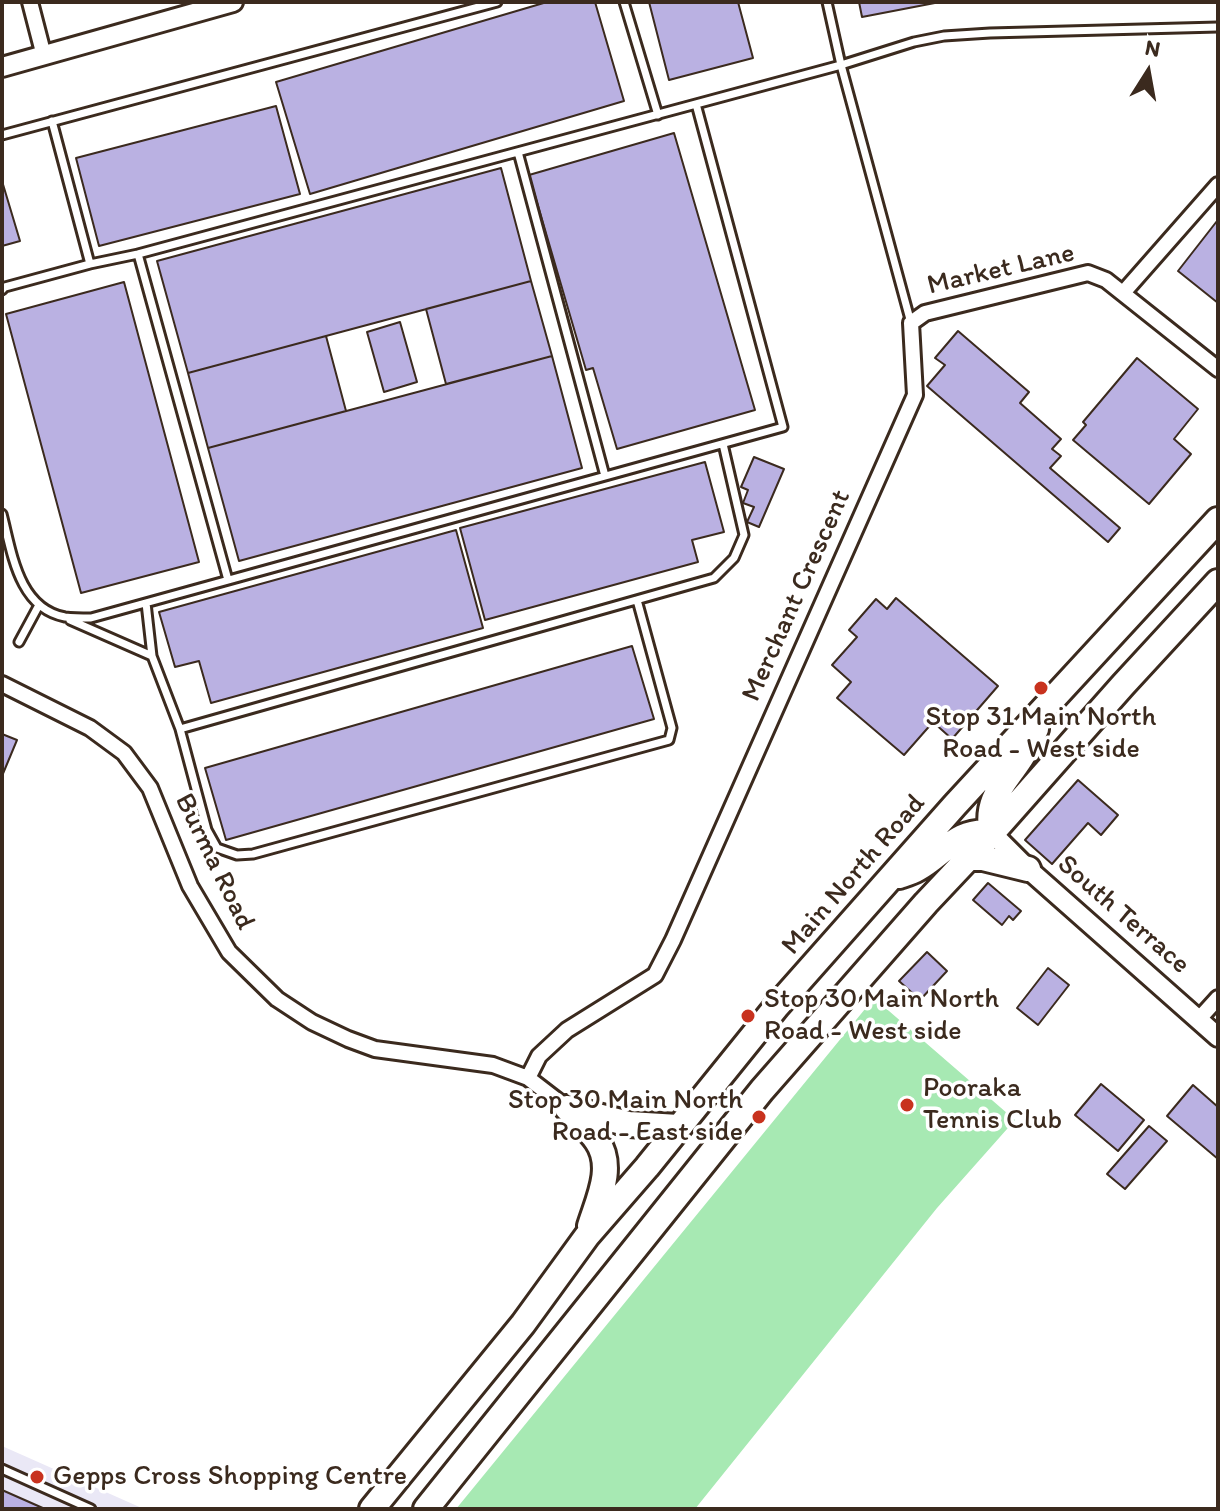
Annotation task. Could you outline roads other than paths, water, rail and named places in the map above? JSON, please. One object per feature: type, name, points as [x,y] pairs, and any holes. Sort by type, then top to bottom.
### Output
[{"type":"highway","name":"Main North Road","points":[[372,1509],[523,1324],[587,1236],[777,1006],[1052,699],[1218,520]]},
{"type":"highway","points":[[426,1509],[762,1090],[926,903],[1218,582]]},
{"type":"highway","points":[[992,833],[988,819],[999,786],[1022,757],[1052,699]]},
{"type":"highway","points":[[889,879],[917,870],[965,835],[992,833]]},
{"type":"highway","points":[[968,858],[983,858],[1028,869]]},
{"type":"highway","points":[[567,1108],[629,1124],[678,1127]]},
{"type":"highway","points":[[567,1108],[599,1145],[605,1161],[603,1185],[587,1236]]},
{"type":"street","points":[[30,2],[44,56]]},
{"type":"street","points":[[2,67],[233,2]]},
{"type":"street","points":[[1123,293],[1218,185]]},
{"type":"street","name":"Market Lane","points":[[911,323],[925,313],[1088,273],[1106,280],[1218,369]]},
{"type":"street","name":"Merchant Crescent","points":[[528,1078],[539,1056],[567,1030],[655,975],[673,940],[915,395],[911,323]]},
{"type":"street","name":"Burma Road","points":[[2,684],[90,728],[124,753],[150,788],[190,886],[229,952],[277,999],[312,1022],[375,1049],[493,1065],[528,1078],[567,1108]]},
{"type":"street","name":"South Terrace","points":[[992,833],[1028,869],[1218,1037]]},
{"type":"street","points":[[1199,1019],[1218,998]]},
{"type":"lane","points":[[2,135],[497,2]]},
{"type":"lane","points":[[624,2],[658,115]]},
{"type":"lane","name":"Merchant Crescent","points":[[827,2],[841,65],[911,323]]},
{"type":"lane","points":[[3,288],[658,115],[914,42],[944,36],[990,33],[1218,27]]},
{"type":"lane","points":[[64,617],[91,618],[783,427],[696,104]]},
{"type":"lane","points":[[52,121],[90,264]]},
{"type":"lane","points":[[518,152],[605,476]]},
{"type":"lane","points":[[138,254],[228,580]]},
{"type":"lane","points":[[180,729],[714,578],[734,558],[744,535],[723,444]]},
{"type":"lane","points":[[2,514],[19,575],[30,596],[39,605],[152,656]]},
{"type":"lane","points":[[146,603],[152,656],[180,729],[207,830],[217,848],[237,855],[253,854],[669,740],[672,728],[637,600]]},
{"type":"lane","points":[[19,642],[39,605]]},
{"type":"lane","points":[[2,1469],[91,1509]]},
{"type":"place","name":"Stop 31 Main North Road - West side","points":[[1041,688]]},
{"type":"place","name":"Stop 30 Main North Road - West side","points":[[748,1016]]},
{"type":"place","name":"Pooraka Tennis Club","points":[[907,1105]]},
{"type":"place","name":"Stop 30 Main North Road - East side","points":[[759,1117]]},
{"type":"place","name":"Gepps Cross Shopping Centre","points":[[37,1477]]}]
